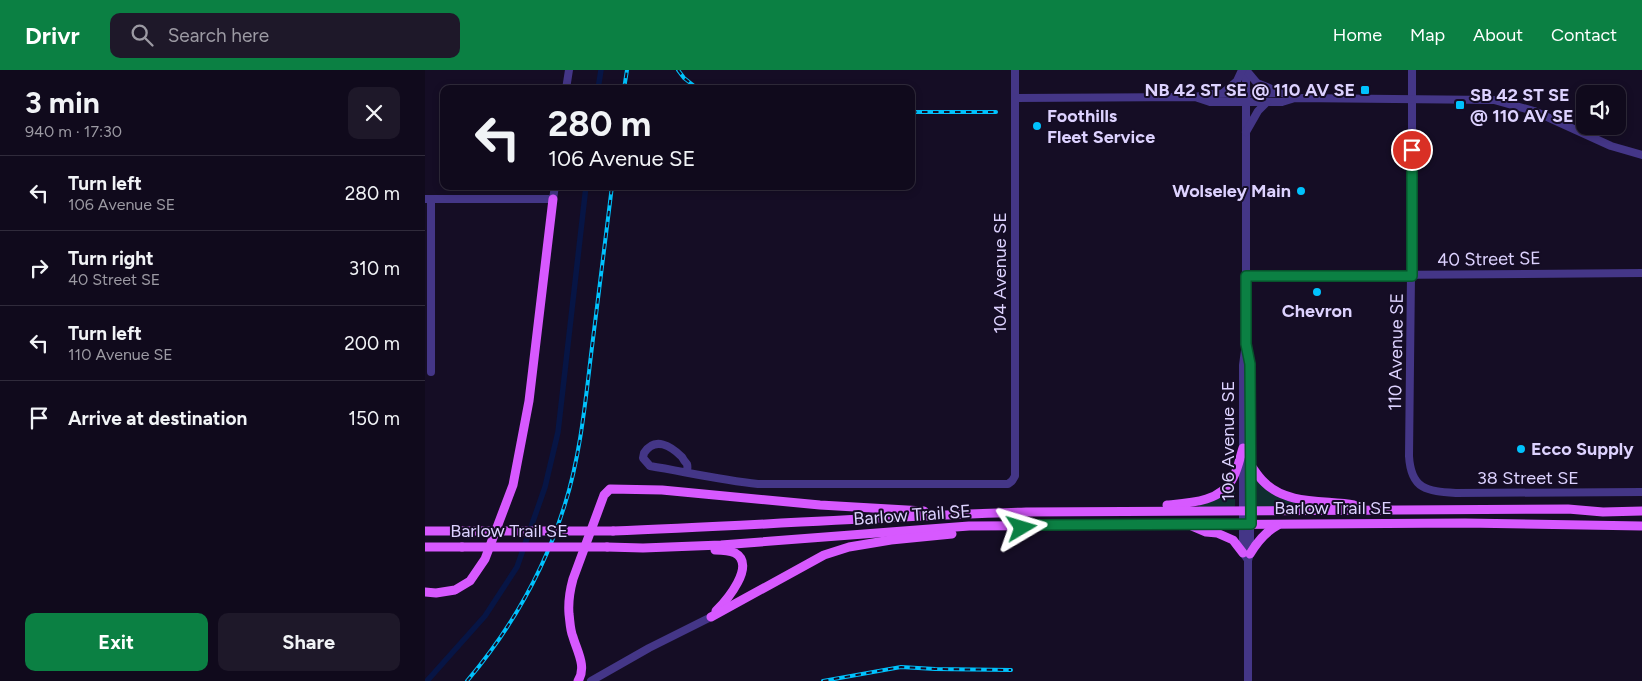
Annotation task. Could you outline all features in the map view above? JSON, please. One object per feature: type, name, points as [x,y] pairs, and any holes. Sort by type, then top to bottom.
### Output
[{"type":"main road","points":[[425,592],[436,593],[455,590],[470,581],[485,559],[513,485],[529,401],[553,199]]},
{"type":"main road","points":[[1120,511],[1199,502],[1217,495],[1228,486],[1233,478],[1243,448]]},
{"type":"main road","points":[[1251,464],[1265,484],[1277,493],[1294,498],[1342,503],[1374,510]]},
{"type":"main road","points":[[578,681],[582,668],[572,634],[569,612],[570,594],[573,579],[604,494],[610,489],[662,490],[941,514]]},
{"type":"main road","name":"Barlow Trail SE","points":[[425,531],[613,531],[748,526],[941,514],[1026,512],[1568,509],[1603,512],[1642,512]]},
{"type":"main road","name":"Barlow Trail SE","points":[[425,547],[666,548],[969,526],[1465,523],[1642,526]]},
{"type":"main road","points":[[1187,524],[1233,540],[1247,555],[1269,530],[1280,524]]},
{"type":"main road","points":[[711,617],[824,555],[849,547],[891,540],[1038,525]]},
{"type":"main road","points":[[666,548],[677,550],[726,550],[736,553],[740,558],[742,566],[741,576],[726,600],[711,617]]},
{"type":"street","points":[[567,85],[569,70]]},
{"type":"street","name":"104 Avenue SE","points":[[687,472],[726,481],[758,484],[1008,484],[1012,482],[1015,476],[1015,70]]},
{"type":"street","points":[[1223,93],[1237,81],[1244,70],[1257,82],[1295,98]]},
{"type":"street","name":"106 Avenue SE","points":[[1244,70],[1246,344],[1243,365],[1243,448],[1247,510],[1248,681]]},
{"type":"street","name":"110 Avenue SE","points":[[1412,70],[1412,276],[1409,456],[1413,476],[1417,483]]},
{"type":"street","points":[[1015,98],[1195,97],[1223,93],[1267,102],[1282,102],[1295,98],[1472,99],[1505,102],[1535,111],[1611,146],[1642,155]]},
{"type":"street","points":[[1195,97],[1210,102],[1283,94]]},
{"type":"street","points":[[1245,134],[1258,110],[1267,102]]},
{"type":"street","points":[[431,372],[428,199],[553,199],[554,190]]},
{"type":"street","name":"40 Street SE","points":[[1246,276],[1642,273]]},
{"type":"street","name":"106 Avenue SE","points":[[1246,344],[1250,364],[1251,464],[1247,510]]},
{"type":"street","points":[[669,445],[687,463],[687,472],[649,466],[643,458],[644,453],[651,446],[669,445]]},
{"type":"street","name":"38 Street SE","points":[[1417,483],[1431,491],[1456,493],[1642,492]]},
{"type":"street","points":[[591,681],[649,648],[711,617]]},
{"type":"green space","points":[[1256,479],[1302,503],[1302,506],[1258,508],[1256,504]]},
{"type":"green space","points":[[1235,481],[1234,508],[1199,508],[1199,505],[1211,502],[1219,497]]},
{"type":"waterway","points":[[599,85],[601,70]]},
{"type":"waterway","points":[[427,681],[485,616],[517,567],[545,487],[558,432],[586,190]]},
{"type":"railway","points":[[625,85],[627,70]]},
{"type":"railway","points":[[678,70],[693,85]]},
{"type":"railway","points":[[915,112],[996,112]]},
{"type":"railway","points":[[467,681],[498,641],[525,597],[547,552],[565,504],[575,468],[587,393],[612,190]]},
{"type":"railway","points":[[823,681],[901,667],[1011,670]]},
{"type":"place","name":"NB 42 ST SE @ 110 AV SE","points":[[1365,90]]},
{"type":"place","name":"SB 42 ST SE @ 110 AV SE","points":[[1460,105]]},
{"type":"place","name":"Foothills Fleet Service","points":[[1037,126]]},
{"type":"place","name":"Wolseley Main","points":[[1301,191]]},
{"type":"place","name":"Chevron","points":[[1317,292]]},
{"type":"place","name":"Ecco Supply","points":[[1521,449]]},
{"type":"route","points":[[1022,528],[1038,525],[1251,524],[1250,364],[1246,344],[1246,276],[1412,276],[1412,150]]}]
